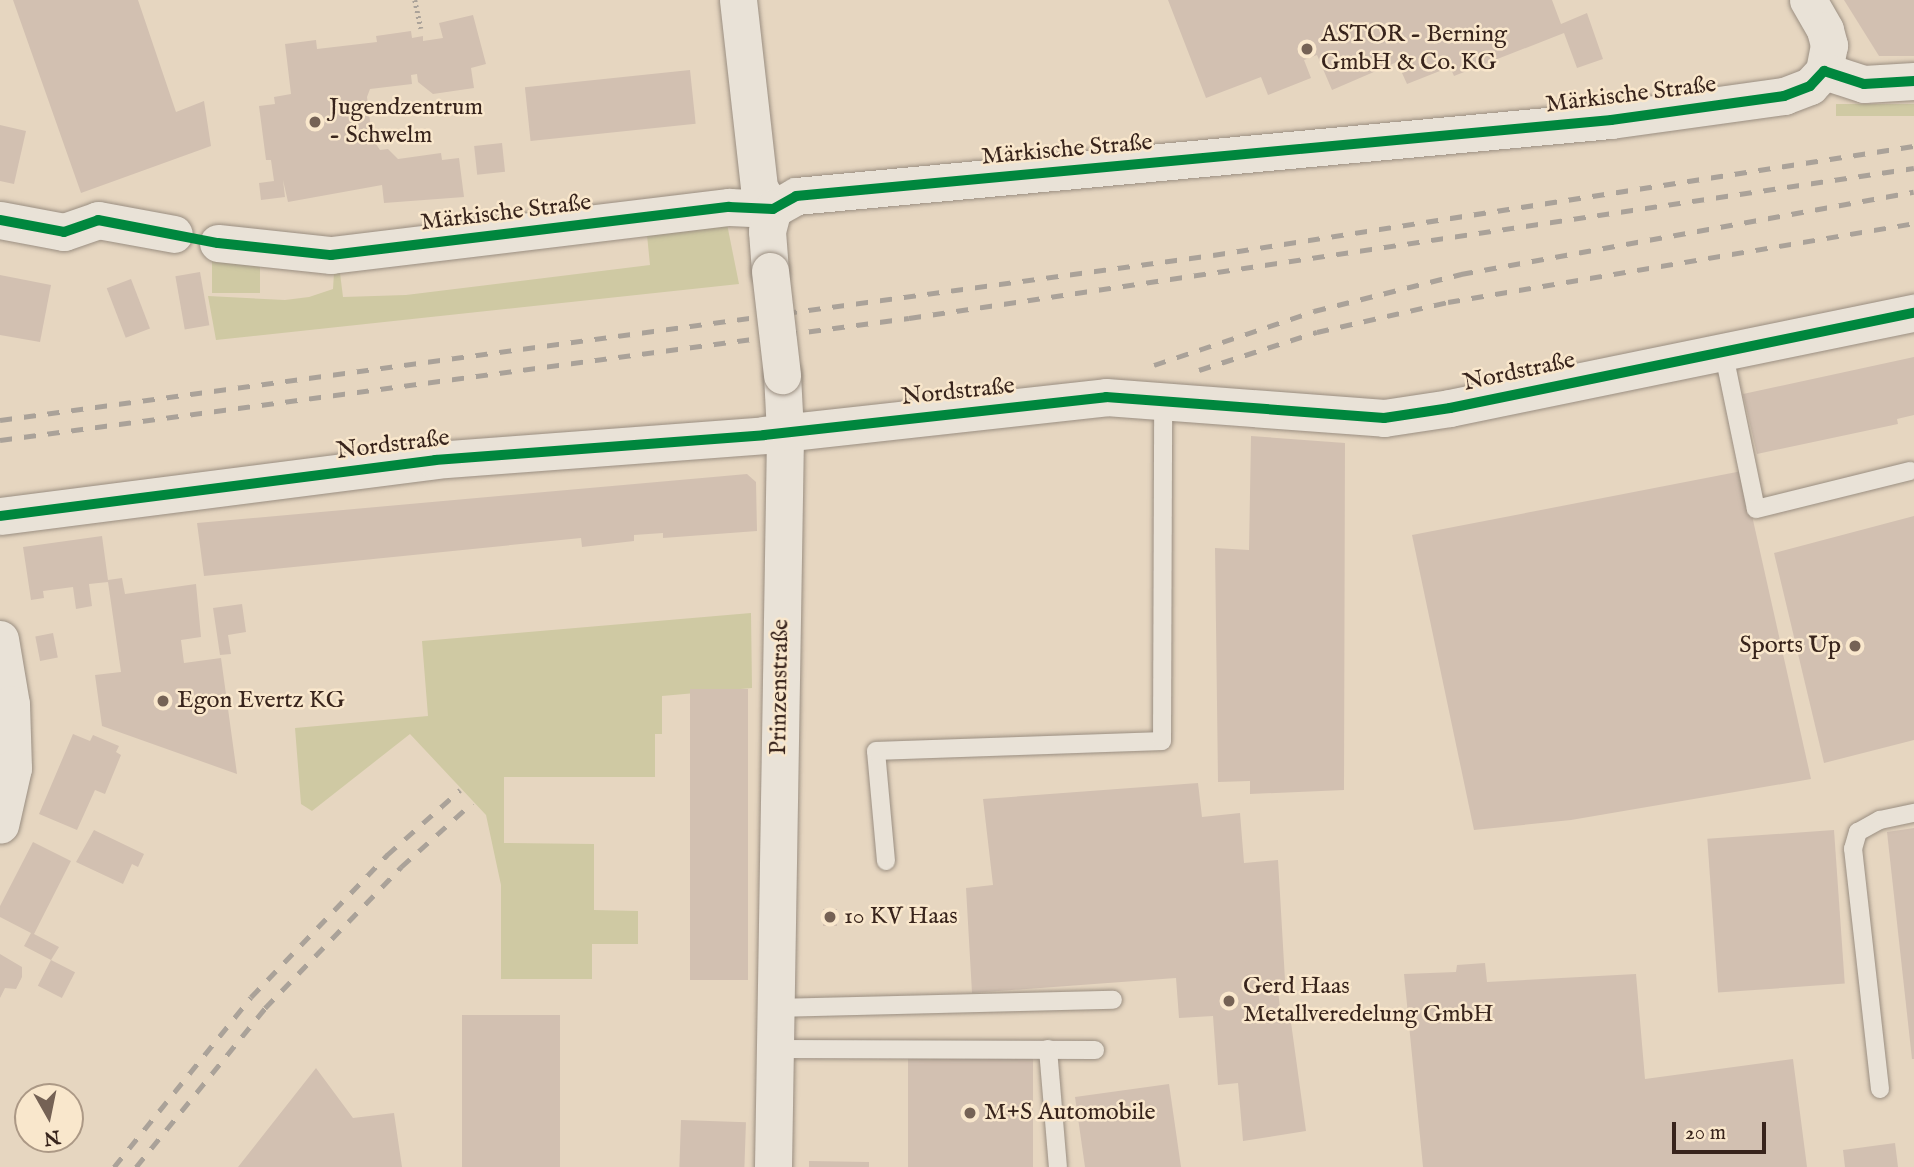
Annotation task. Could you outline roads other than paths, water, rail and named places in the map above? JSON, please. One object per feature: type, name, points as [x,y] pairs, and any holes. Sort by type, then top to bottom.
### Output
[{"type":"street","points":[[738,0],[759,188],[773,209]]},
{"type":"street","points":[[1808,0],[1825,30],[1829,45],[1824,71],[1864,84],[1914,81]]},
{"type":"street","name":"Märkische Straße","points":[[218,243],[331,255],[729,207],[773,209],[796,196],[1611,120],[1784,96],[1810,86],[1824,71]]},
{"type":"street","name":"Prinzenstraße","points":[[772,1167],[785,432],[767,231],[773,209]]},
{"type":"street","points":[[0,220],[64,232],[98,219],[174,234]]},
{"type":"street","name":"Nordstraße","points":[[0,516],[435,460],[785,432],[1106,397],[1384,418],[1450,408],[1914,313]]},
{"type":"street","points":[[0,639],[11,704],[13,768],[0,825]]},
{"type":"lane","points":[[1723,350],[1756,509],[1910,471]]},
{"type":"lane","points":[[886,861],[876,751],[1162,741],[1163,401]]},
{"type":"lane","points":[[1880,1089],[1853,849],[1858,832],[1880,820],[1914,813]]},
{"type":"lane","points":[[774,1008],[1113,1000]]},
{"type":"lane","points":[[774,1048],[1095,1050]]},
{"type":"lane","points":[[1048,1049],[1058,1167]]},
{"type":"railway","points":[[0,420],[1213,255],[1914,146]]},
{"type":"railway","points":[[0,440],[909,318],[1914,168]]},
{"type":"railway","points":[[1154,365],[1314,311],[1461,274],[1914,192]]},
{"type":"railway","points":[[1199,370],[1317,332],[1448,302],[1914,223]]},
{"type":"railway","points":[[114,1167],[251,997],[387,855],[460,790]]},
{"type":"railway","points":[[136,1167],[265,1008],[401,867],[472,803]]},
{"type":"place","name":"ASTOR - Berning GmbH & Co. KG","points":[[1307,49]]},
{"type":"place","name":"Jugendzentrum - Schwelm","points":[[315,122]]},
{"type":"place","name":"Sports Up","points":[[1855,646]]},
{"type":"place","name":"Egon Evertz KG","points":[[163,701]]},
{"type":"place","name":"10 KV Haas","points":[[830,917]]},
{"type":"place","name":"Gerd Haas Metallveredelung GmbH","points":[[1229,1001]]},
{"type":"place","name":"M+S Automobile","points":[[970,1113]]}]
